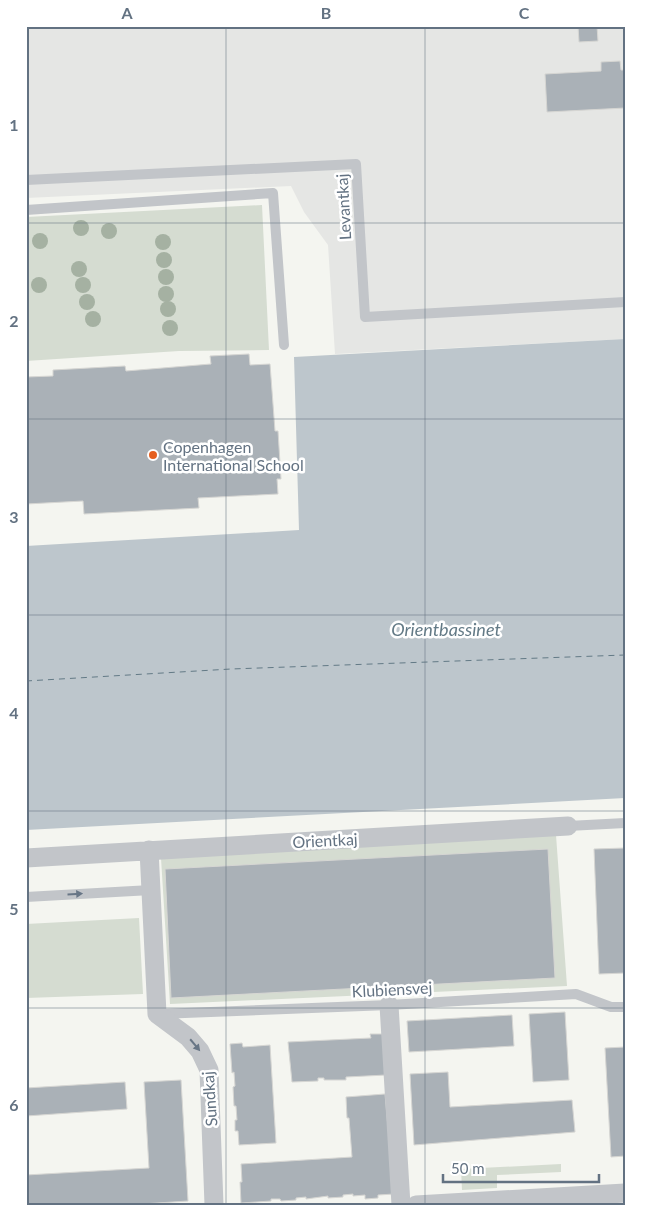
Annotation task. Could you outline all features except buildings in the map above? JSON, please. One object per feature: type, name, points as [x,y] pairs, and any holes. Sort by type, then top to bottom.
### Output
[{"type":"street","name":"Orientkaj","points":[[26,858],[568,826]]},
{"type":"street","points":[[149,850],[157,1014]]},
{"type":"street","points":[[389,1005],[401,1205]]},
{"type":"street","name":"Sundkaj","points":[[157,1014],[188,1037],[200,1051],[209,1070],[214,1205]]},
{"type":"street","points":[[416,1205],[625,1193]]},
{"type":"lane","name":"Levantkaj","points":[[26,180],[356,164],[364,317],[625,302]]},
{"type":"lane","points":[[26,210],[273,193],[284,345]]},
{"type":"lane","name":"Orientkaj","points":[[568,826],[625,823]]},
{"type":"lane","points":[[26,897],[151,890]]},
{"type":"lane","name":"Klubiensvej","points":[[157,1014],[389,1005],[576,994],[611,1007],[625,1007]]},
{"type":"shaded area","points":[[26,26],[625,26],[625,339],[335,354],[328,245],[304,212],[291,186],[26,198]]},
{"type":"shaded area","points":[[262,205],[269,350],[179,351],[26,361],[26,217]]},
{"type":"shaded area","points":[[556,835],[567,986],[170,1004],[161,858]]},
{"type":"shaded area","points":[[139,918],[143,994],[26,998],[26,924]]},
{"type":"shaded area","points":[[561,1164],[561,1172],[497,1175],[497,1188],[462,1190],[461,1169]]},
{"type":"water","name":"Orientbassinet","points":[[625,339],[625,798],[26,830],[26,546],[299,530],[294,357]]},
{"type":"ferry route","points":[[26,681],[231,669],[625,655]]},
{"type":"place","name":"Copenhagen International School","points":[[153,455]]}]
